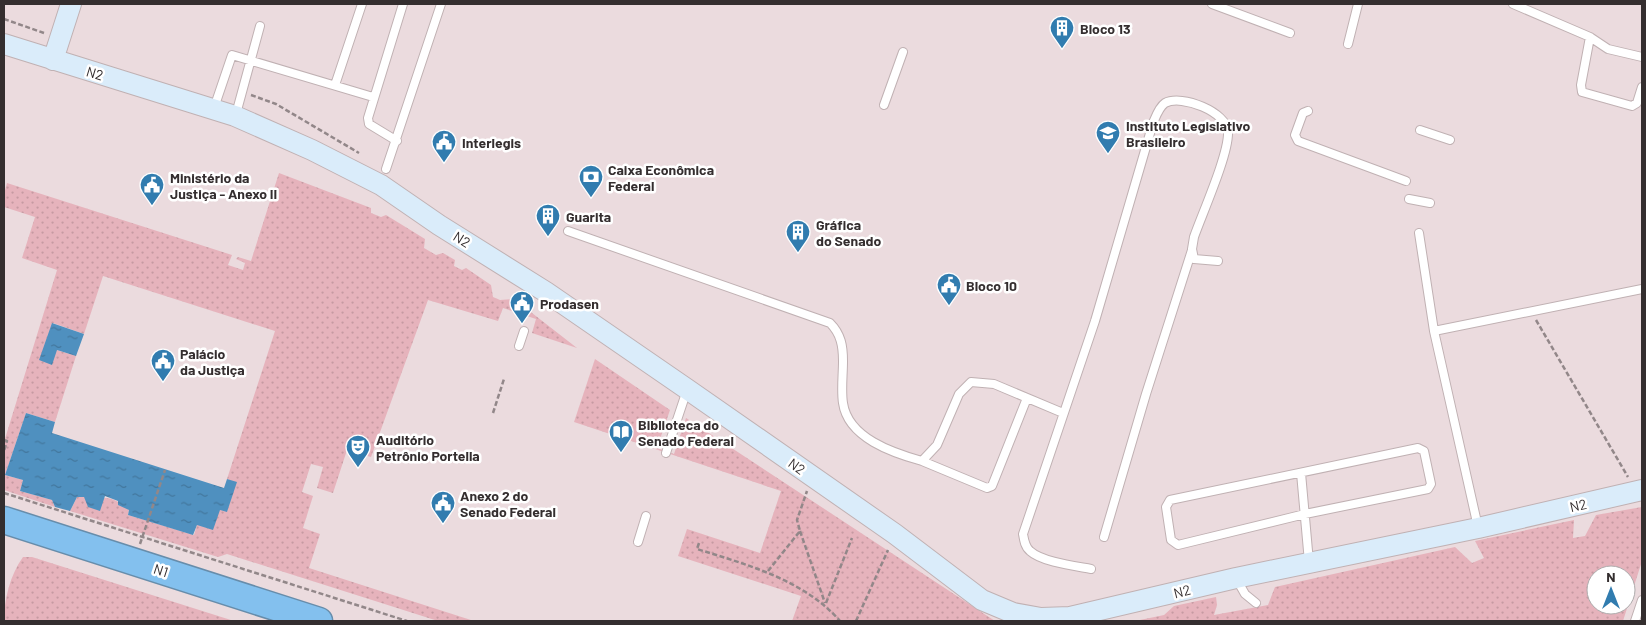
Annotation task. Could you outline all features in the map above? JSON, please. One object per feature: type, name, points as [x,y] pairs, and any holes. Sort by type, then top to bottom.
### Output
[{"type":"highway","name":"N1","points":[[6,527],[319,621]]},
{"type":"main road","points":[[53,60],[71,4]]},
{"type":"main road","name":"N2","points":[[4,44],[235,116],[312,150],[381,185],[439,225],[542,289],[687,389],[895,534],[982,600],[1013,613],[1041,618],[1094,616],[1236,578],[1478,528],[1637,492]]},
{"type":"lane","points":[[335,85],[362,4]]},
{"type":"lane","points":[[397,141],[369,124],[368,118],[403,4]]},
{"type":"lane","points":[[386,169],[397,141],[441,4]]},
{"type":"lane","points":[[1212,4],[1290,33]]},
{"type":"lane","points":[[1348,44],[1358,4]]},
{"type":"lane","points":[[1513,4],[1590,37],[1608,49],[1642,57]]},
{"type":"lane","points":[[235,116],[252,61],[260,26]]},
{"type":"lane","points":[[1590,37],[1580,85],[1582,92],[1632,106],[1637,103],[1642,86]]},
{"type":"lane","points":[[884,105],[903,52]]},
{"type":"lane","points":[[214,109],[232,55],[373,97]]},
{"type":"lane","points":[[1091,569],[1062,563],[1031,552],[1025,544],[1022,534],[1095,321],[1154,123],[1159,110],[1165,103],[1174,101],[1195,105],[1217,114],[1224,120],[1228,130],[1225,151],[1194,237],[1192,250],[1146,394],[1104,537]]},
{"type":"lane","points":[[1308,111],[1303,113],[1298,128],[1296,135],[1298,141],[1406,181]]},
{"type":"lane","points":[[1420,130],[1450,140]]},
{"type":"lane","points":[[1409,199],[1430,203]]},
{"type":"lane","points":[[568,231],[830,322],[836,329],[843,348],[843,403],[847,419],[856,430],[894,453],[922,461],[987,488],[992,486],[1027,398]]},
{"type":"lane","points":[[1419,233],[1434,331],[1478,528]]},
{"type":"lane","points":[[1192,250],[1194,259],[1218,261]]},
{"type":"lane","points":[[1434,331],[1642,289]]},
{"type":"lane","points":[[519,346],[524,331]]},
{"type":"lane","points":[[922,461],[937,444],[959,394],[965,386],[972,382],[994,384],[1063,413]]},
{"type":"lane","points":[[666,453],[687,389]]},
{"type":"lane","points":[[1418,448],[1424,451],[1431,484],[1428,489],[1305,514],[1178,545],[1171,540],[1166,507],[1170,500],[1301,473],[1418,448]]},
{"type":"lane","points":[[1301,473],[1309,562]]},
{"type":"lane","points":[[638,542],[646,516]]},
{"type":"lane","points":[[1236,578],[1245,594],[1256,604]]},
{"type":"lane","points":[[1635,621],[1642,600]]},
{"type":"path","points":[[4,19],[60,39]]},
{"type":"path","points":[[242,92],[276,104],[364,156]]},
{"type":"path","points":[[1531,312],[1637,492]]},
{"type":"path","points":[[493,413],[504,379]]},
{"type":"path","points":[[4,440],[7,441],[4,451]]},
{"type":"path","points":[[148,521],[165,470]]},
{"type":"path","points":[[811,476],[797,520],[826,605]]},
{"type":"path","points":[[4,493],[407,621]]},
{"type":"path","points":[[768,571],[800,531]]},
{"type":"path","points":[[856,621],[895,534]]},
{"type":"path","points":[[826,605],[852,538]]},
{"type":"path","points":[[699,543],[697,548],[768,571],[826,605],[840,621]]},
{"type":"shaded area","points":[[279,173],[371,208],[371,213],[381,217],[386,215],[425,239],[424,248],[436,255],[443,253],[455,260],[454,266],[462,270],[466,268],[491,285],[493,297],[500,300],[514,299],[577,348],[532,333],[536,319],[503,308],[498,321],[428,300],[371,457],[347,450],[333,493],[317,488],[323,467],[311,464],[302,492],[313,496],[303,528],[320,534],[309,568],[474,621],[438,621],[227,554],[218,557],[70,511],[77,497],[84,497],[88,502],[101,498],[110,498],[129,510],[128,515],[194,535],[197,525],[220,510],[227,511],[236,483],[227,479],[275,331],[103,276],[84,334],[53,323],[57,350],[76,356],[55,422],[26,413],[5,475],[23,480],[20,491],[52,500],[55,507],[4,490],[4,442],[57,270],[22,258],[35,217],[4,207],[4,194],[7,183],[232,255],[228,265],[243,270],[245,263],[236,259],[238,257],[251,261]]},
{"type":"shaded area","points":[[595,359],[670,410],[657,448],[674,454],[686,418],[995,621],[792,621],[801,596],[678,556],[687,529],[760,553],[781,491],[574,422]]},
{"type":"shaded area","points":[[1642,507],[1642,561],[1636,580],[1636,565],[1586,565],[1586,615],[1625,615],[1623,621],[1135,621],[1164,615],[1174,606],[1216,597],[1217,605],[1214,615],[1268,605],[1275,587],[1455,547],[1472,563],[1484,558],[1475,541],[1574,520],[1573,538],[1585,536],[1596,515]]},
{"type":"shaded area","points":[[23,557],[32,557],[234,621],[4,621],[9,588],[18,564]]},
{"type":"water","points":[[52,323],[84,334],[76,356],[57,350],[52,365],[39,360]]},
{"type":"water","points":[[26,413],[55,422],[52,433],[224,488],[227,479],[237,482],[227,512],[220,510],[213,530],[197,525],[193,535],[128,515],[129,510],[118,505],[118,501],[105,496],[100,511],[88,507],[84,497],[77,497],[70,511],[55,507],[52,500],[20,491],[23,480],[5,475]]},
{"type":"place","name":"Bloco 13","points":[[1062,49]]},
{"type":"place","name":"Instituto Legislativo Brasileiro","points":[[1108,154]]},
{"type":"place","name":"Interlegis","points":[[444,163]]},
{"type":"place","name":"Caixa Econômica Federal","points":[[591,198]]},
{"type":"place","name":"Ministério da Justiça - Anexo II","points":[[152,206]]},
{"type":"place","name":"Guarita","points":[[548,237]]},
{"type":"place","name":"Gráfica do Senado","points":[[798,253]]},
{"type":"place","name":"Bloco 10","points":[[949,306]]},
{"type":"place","name":"Prodasen","points":[[522,324]]},
{"type":"place","name":"Palácio da Justiça","points":[[163,382]]},
{"type":"place","name":"Biblioteca do Senado Federal","points":[[621,453]]},
{"type":"place","name":"Auditório Petrônio Portella","points":[[358,468]]},
{"type":"place","name":"Anexo 2 do Senado Federal","points":[[443,524]]}]
